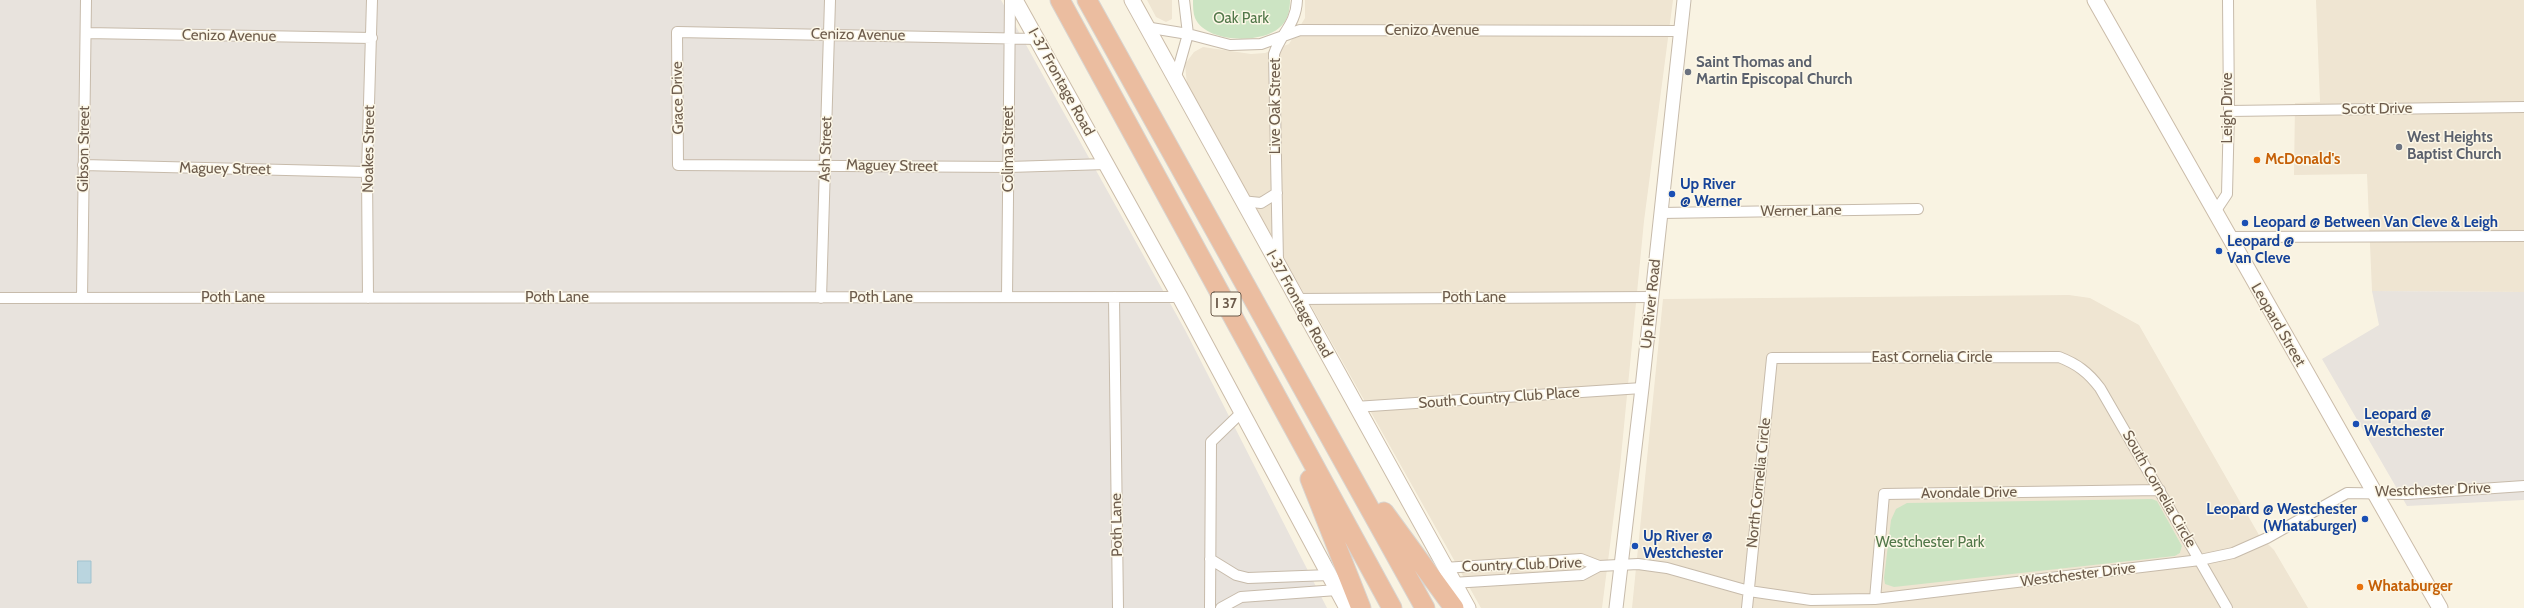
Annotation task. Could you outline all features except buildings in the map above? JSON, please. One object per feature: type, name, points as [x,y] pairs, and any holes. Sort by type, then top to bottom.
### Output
[{"type":"highway","name":"I 37","points":[[1060,0],[1392,608]]},
{"type":"highway","name":"I 37","points":[[1087,0],[1425,608]]},
{"type":"highway","points":[[1098,0],[1118,39],[1130,79]]},
{"type":"highway","points":[[1296,434],[1310,480],[1361,608]]},
{"type":"highway","points":[[1337,449],[1454,608]]},
{"type":"main road","name":"I-37 Frontage Road","points":[[1015,0],[1180,297],[1347,608]]},
{"type":"main road","name":"I-37 Frontage Road","points":[[1132,0],[1145,27],[1295,299],[1452,583],[1468,608]]},
{"type":"main road","name":"Leopard Street","points":[[2095,0],[2440,608]]},
{"type":"street","name":"Gibson Street","points":[[82,298],[86,0]]},
{"type":"street","name":"Noakes Street","points":[[368,298],[368,172],[372,0]]},
{"type":"street","name":"Ash Street","points":[[821,298],[830,0]]},
{"type":"street","name":"Colima Street","points":[[1007,298],[1010,0]]},
{"type":"street","points":[[1175,81],[1188,34],[1184,0]]},
{"type":"street","name":"Live Oak Street","points":[[1278,266],[1274,54],[1277,46],[1294,21],[1297,0]]},
{"type":"street","name":"Up River Road","points":[[1616,608],[1642,388],[1684,0]]},
{"type":"street","name":"Leigh Drive","points":[[2215,212],[2227,194],[2229,111],[2228,0]]},
{"type":"street","name":"Cenizo Avenue","points":[[1145,27],[1188,34],[1230,45],[1261,44],[1300,30],[1681,32]]},
{"type":"street","name":"Cenizo Avenue","points":[[677,32],[1009,36],[1038,39]]},
{"type":"street","name":"Grace Drive","points":[[677,32],[678,165]]},
{"type":"street","name":"Cenizo Avenue","points":[[86,33],[372,38]]},
{"type":"street","name":"Scott Drive","points":[[2229,111],[2524,107]]},
{"type":"street","name":"Maguey Street","points":[[678,165],[1009,167],[1106,164]]},
{"type":"street","name":"Maguey Street","points":[[83,166],[368,172]]},
{"type":"street","points":[[1241,201],[1261,203],[1277,193]]},
{"type":"street","name":"Werner Lane","points":[[1661,213],[1918,209]]},
{"type":"street","points":[[2229,237],[2524,236]]},
{"type":"street","name":"Poth Lane","points":[[1114,297],[1118,608]]},
{"type":"street","name":"Poth Lane","points":[[0,298],[1180,297]]},
{"type":"street","name":"Poth Lane","points":[[1295,299],[1652,297]]},
{"type":"street","name":"East Cornelia Circle","points":[[1772,358],[2059,357],[2088,372]]},
{"type":"street","name":"North Cornelia Circle","points":[[1747,608],[1772,358]]},
{"type":"street","name":"South Cornelia Circle","points":[[2088,372],[2100,388],[2227,608]]},
{"type":"street","name":"South Country Club Place","points":[[1355,407],[1642,388]]},
{"type":"street","points":[[1210,608],[1211,442],[1242,412]]},
{"type":"street","name":"Westchester Drive","points":[[1621,564],[1667,568],[1748,591],[1810,600],[1875,599],[2200,560],[2233,553],[2267,538],[2347,493],[2374,492],[2407,494],[2524,486]]},
{"type":"street","name":"Avondale Drive","points":[[1875,599],[1884,494],[2160,490]]},
{"type":"street","points":[[1210,558],[1236,575],[1262,579],[1330,575]]},
{"type":"street","name":"Country Club Drive","points":[[1444,568],[1581,559],[1599,566]]},
{"type":"street","name":"Country Club Drive","points":[[1452,583],[1582,575],[1599,566],[1621,564]]},
{"type":"street","points":[[1262,579],[1263,595]]},
{"type":"street","points":[[1221,608],[1241,597],[1338,590]]},
{"type":"shaded area","points":[[0,0],[1001,0],[1185,330],[1327,608],[0,608]]},
{"type":"shaded area","points":[[1147,0],[1172,0],[1172,19],[1166,22],[1156,17]]},
{"type":"shaded area","points":[[1305,0],[1673,0],[1644,221],[1620,467],[1602,608],[1481,608],[1187,85],[1185,64],[1194,52],[1203,47],[1251,54],[1265,53],[1289,44],[1305,18]]},
{"type":"shaded area","points":[[2316,0],[2524,0],[2524,292],[2372,291],[2367,174],[2294,175],[2295,103],[2320,102]]},
{"type":"shaded area","points":[[2372,291],[2524,292],[2524,500],[2407,506],[2322,359],[2379,325]]},
{"type":"shaded area","points":[[2069,295],[2090,298],[2139,325],[2259,535],[2274,550],[2308,608],[1632,608],[1663,299]],"holes":[[[2157,502],[2182,546],[2180,553],[2175,556],[1889,586]]]},
{"type":"green space","name":"Oak Park","points":[[1193,0],[1290,0],[1290,8],[1285,22],[1271,33],[1260,37],[1234,38],[1210,32],[1201,26],[1194,16]]},
{"type":"green space","name":"Westchester Park","points":[[2152,499],[2157,501],[2182,546],[2180,553],[2175,556],[1894,587],[1885,584],[1884,578],[1891,520],[1896,509],[1907,503]]},
{"type":"water","points":[[78,561],[91,561],[91,583],[78,583]]},
{"type":"place","name":"Saint Thomas and Martin Episcopal Church","points":[[1688,72]]},
{"type":"place","name":"West Heights Baptist Church","points":[[2399,147]]},
{"type":"place","name":"McDonald's","points":[[2257,160]]},
{"type":"place","name":"Up River @ Werner","points":[[1672,194]]},
{"type":"place","name":"Leopard @ Between Van Cleve & Leigh","points":[[2245,223]]},
{"type":"place","name":"Leopard @ Van Cleve","points":[[2219,251]]},
{"type":"place","name":"Leopard @ Westchester","points":[[2356,424]]},
{"type":"place","name":"Leopard @ Westchester (Whataburger)","points":[[2365,519]]},
{"type":"place","name":"Up River @ Westchester","points":[[1635,546]]},
{"type":"place","name":"Whataburger","points":[[2360,587]]}]
